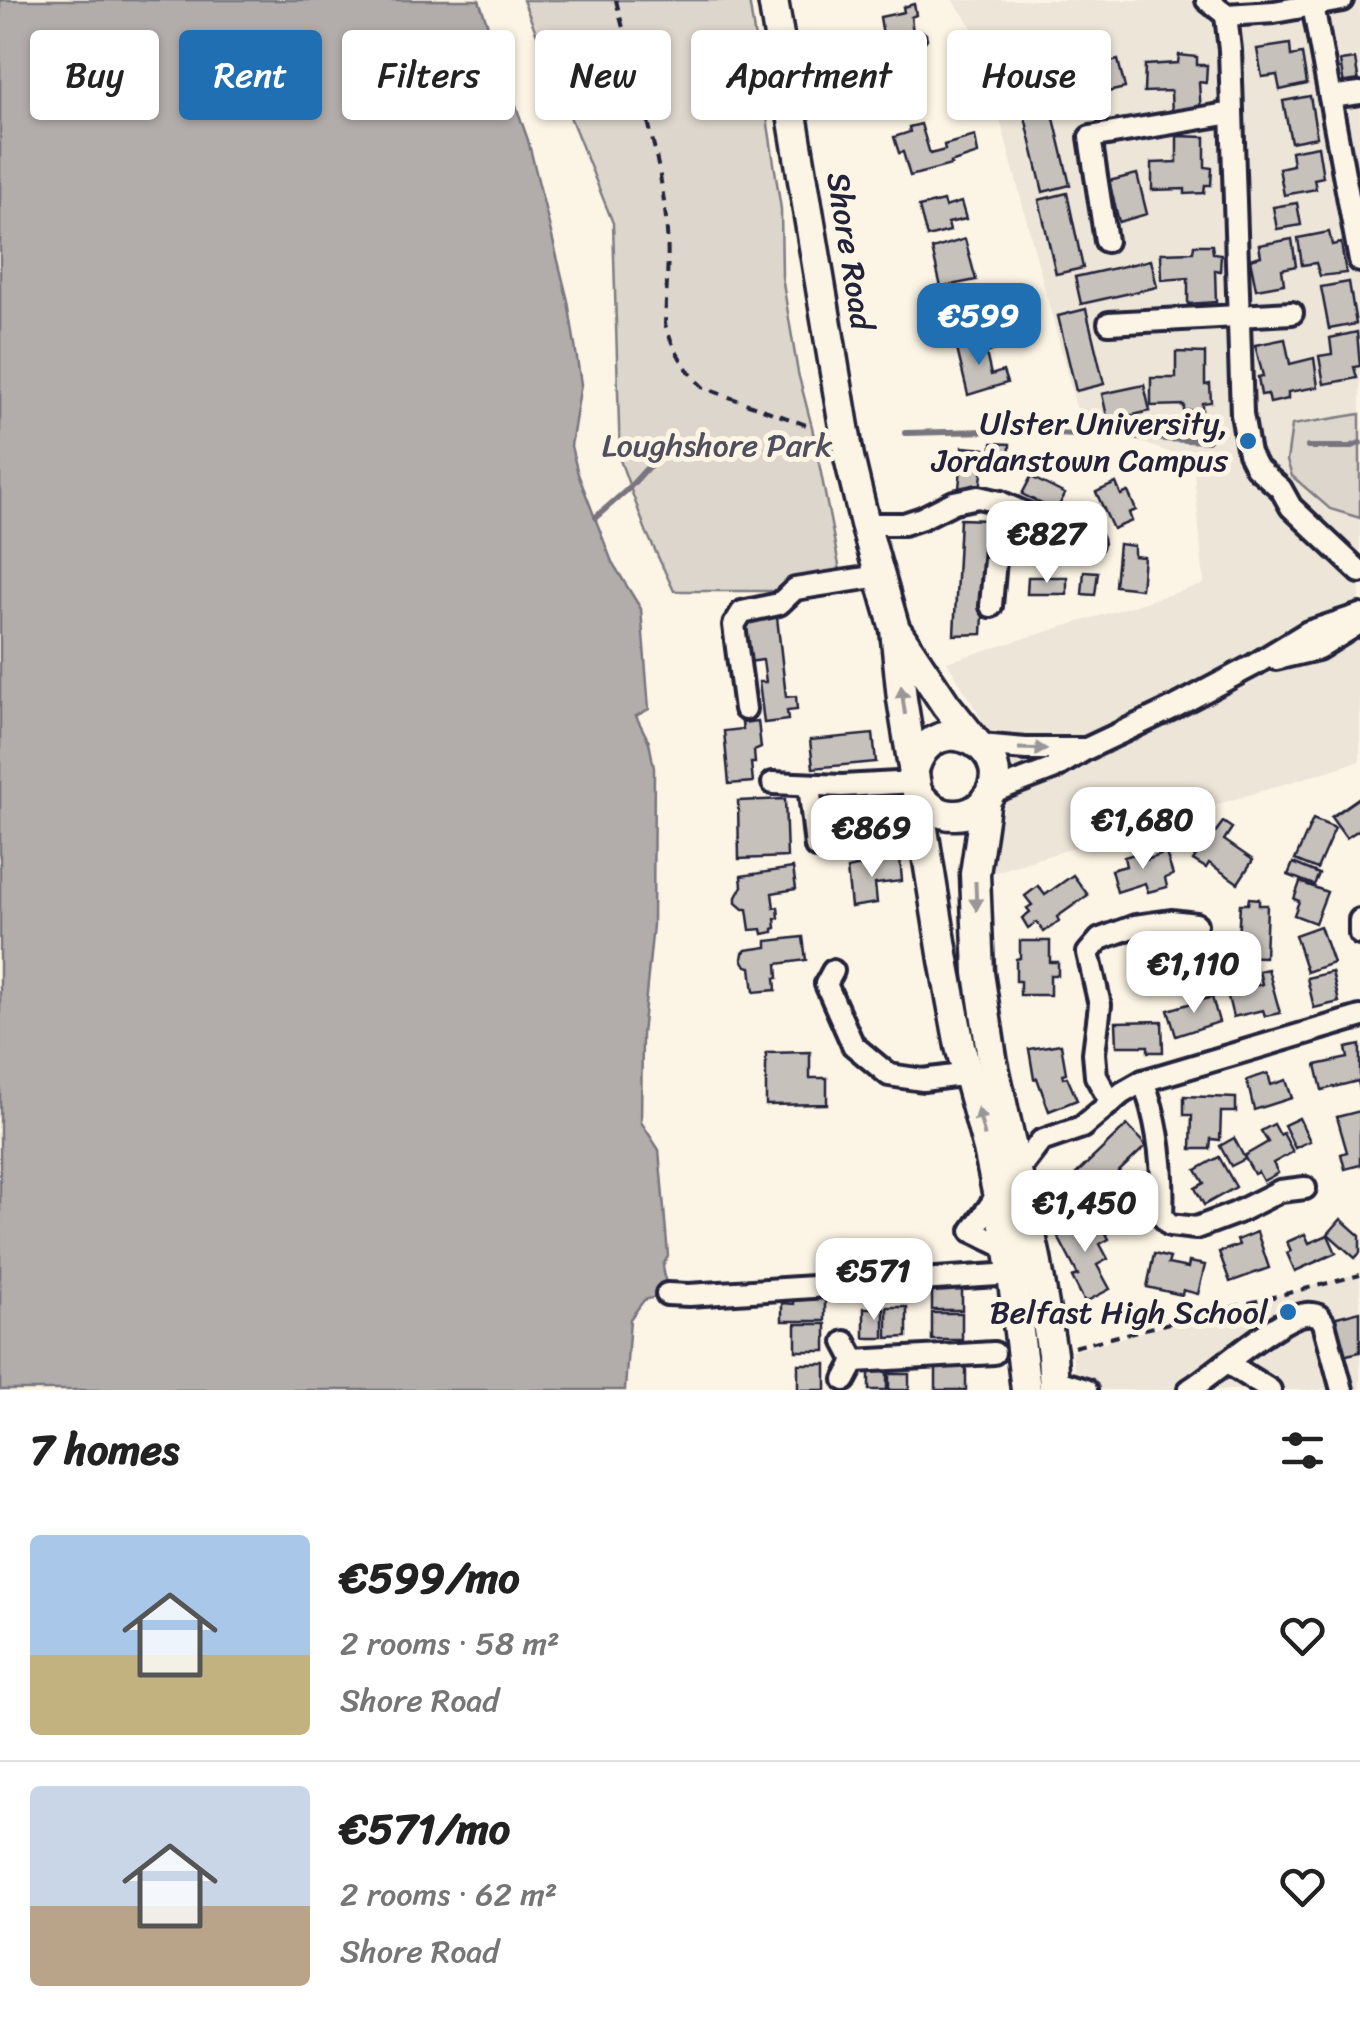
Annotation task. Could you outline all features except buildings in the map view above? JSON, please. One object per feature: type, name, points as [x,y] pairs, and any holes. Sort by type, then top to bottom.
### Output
[{"type":"highway","name":"Shore Road","points":[[773,0],[839,399],[865,524],[895,628],[902,699],[944,960],[960,1046],[1011,1262],[1026,1380]]},
{"type":"highway","name":"Shore Road","points":[[895,628],[946,705],[978,743]]},
{"type":"highway","points":[[988,796],[978,808],[956,816],[933,810],[924,802],[916,782],[923,750],[942,737],[953,735],[978,743],[992,762],[993,784],[975,874],[979,973],[1053,1374]]},
{"type":"street","points":[[1208,0],[1226,14],[1274,12],[1342,0]]},
{"type":"street","points":[[1313,5],[1360,261]]},
{"type":"street","points":[[1226,14],[1242,414],[1249,452],[1256,467],[1281,489],[1291,507],[1360,572]]},
{"type":"street","points":[[1330,97],[1360,93]]},
{"type":"street","points":[[1106,242],[1090,137],[1232,113]]},
{"type":"street","points":[[1110,323],[1292,313]]},
{"type":"street","points":[[865,524],[904,524],[954,502],[978,497],[1000,502],[1053,526],[1079,524],[1091,542]]},
{"type":"street","points":[[992,606],[1000,502]]},
{"type":"street","points":[[745,710],[734,625],[742,612],[779,604],[794,589],[876,566],[904,524]]},
{"type":"street","points":[[988,796],[1053,769],[1173,708],[1308,632],[1360,617]]},
{"type":"street","points":[[978,743],[1026,749],[1086,749]]},
{"type":"street","points":[[773,782],[916,782]]},
{"type":"street","points":[[809,785],[816,847]]},
{"type":"street","points":[[1360,920],[1360,934]]},
{"type":"street","points":[[1110,1103],[1096,1076],[1094,1053],[1100,1005],[1088,952],[1100,939],[1135,926],[1171,921],[1196,924]]},
{"type":"street","points":[[803,979],[829,977],[853,1045],[889,1075],[923,1080],[969,1074]]},
{"type":"street","points":[[1018,1171],[1041,1140],[1082,1128],[1110,1103],[1143,1082],[1360,1017]]},
{"type":"street","points":[[1143,1082],[1153,1107],[1160,1147],[1162,1216],[1170,1225],[1196,1228],[1280,1191],[1305,1188]]},
{"type":"street","points":[[1007,1122],[1041,1140]]},
{"type":"street","points":[[667,1294],[689,1295],[1011,1262]]},
{"type":"street","points":[[1188,1390],[1274,1328],[1298,1315],[1315,1314],[1324,1323],[1342,1390]]},
{"type":"street","points":[[994,1353],[1020,1327]]},
{"type":"street","points":[[844,1380],[850,1352],[994,1353],[1026,1380]]},
{"type":"street","points":[[1227,1363],[1270,1390]]},
{"type":"street","points":[[1053,1374],[1086,1390]]},
{"type":"path","points":[[616,0],[662,192],[668,234],[668,336],[704,388],[812,426]]},
{"type":"path","points":[[1053,1374],[1360,1275]]},
{"type":"shaded area","points":[[0,0],[479,0],[490,30],[342,30],[342,120],[515,120],[515,103],[528,140],[568,301],[581,384],[571,446],[612,562],[641,609],[649,709],[636,716],[649,742],[654,768],[653,925],[642,1035],[641,1122],[659,1150],[668,1256],[663,1265],[667,1294],[644,1300],[630,1319],[625,1390],[0,1390]]},
{"type":"shaded area","name":"Ulster University, Jordanstown Campus","points":[[953,0],[1360,0],[1360,761],[988,874],[1013,770],[947,662],[1204,584],[1193,460],[1080,422],[1000,120],[1111,120],[1111,30],[974,30]]},
{"type":"shaded area","name":"Belfast High School","points":[[1360,1273],[1360,1390],[1076,1390],[1072,1351]]},
{"type":"green space","name":"Loughshore Park","points":[[523,0],[749,0],[754,30],[691,30],[691,120],[767,120],[781,209],[782,277],[844,591],[674,591],[646,531],[620,460],[613,223],[571,120],[671,120],[671,30],[535,30]]},
{"type":"green space","points":[[1360,414],[1360,518],[1330,509],[1292,476],[1287,461],[1292,425]]},
{"type":"waterway","points":[[905,433],[988,431],[1208,441]]},
{"type":"waterway","points":[[596,517],[678,444],[705,439]]},
{"type":"waterway","points":[[1308,447],[1350,447],[1360,443]]},
{"type":"place","name":"Ulster University, Jordanstown Campus","points":[[1248,441]]},
{"type":"place","name":"Belfast High School","points":[[1288,1312]]}]
